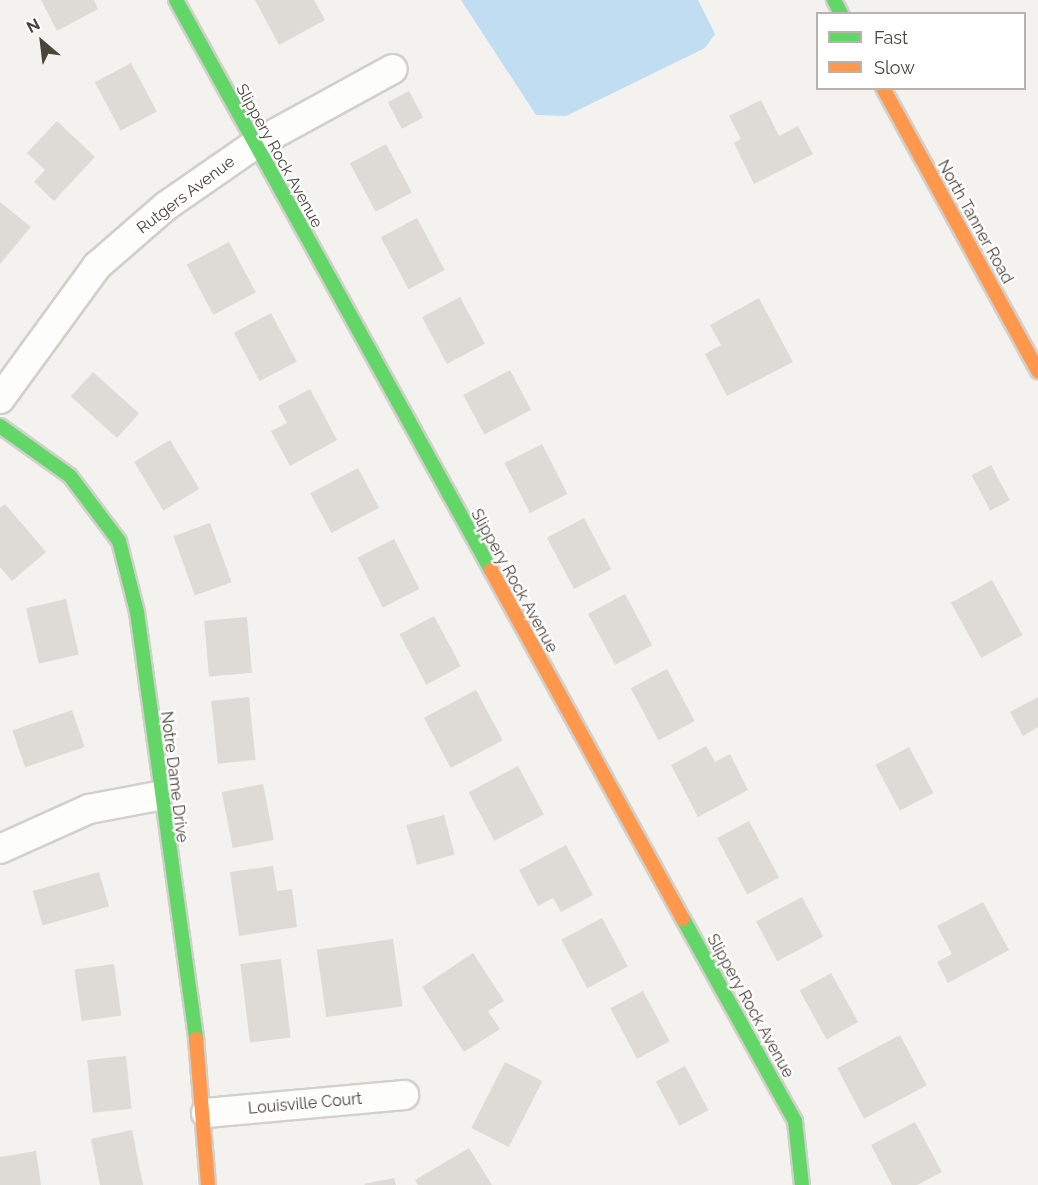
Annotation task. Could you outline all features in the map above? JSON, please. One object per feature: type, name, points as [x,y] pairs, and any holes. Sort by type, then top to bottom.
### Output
[{"type":"street","name":"Slippery Rock Avenue","points":[[176,0],[254,145],[795,1121],[802,1185]]},
{"type":"street","name":"Rutgers Avenue","points":[[0,399],[98,266],[166,206],[254,145],[393,69]]},
{"type":"street","name":"North Tanner Road","points":[[883,90],[1038,371]]},
{"type":"street","name":"Notre Dame Drive","points":[[0,426],[70,476],[119,541],[137,612],[159,796],[206,1113],[208,1185]]},
{"type":"street","points":[[0,849],[89,809],[159,796]]},
{"type":"street","name":"Louisville Court","points":[[206,1113],[404,1095]]},
{"type":"water","points":[[461,0],[698,0],[715,34],[705,48],[566,116],[536,115]]},
{"type":"building","points":[[41,0],[94,0],[98,9],[57,31]]},
{"type":"building","points":[[255,0],[314,0],[325,20],[279,45]]},
{"type":"building","points":[[131,63],[157,112],[121,131],[95,82]]},
{"type":"building","points":[[409,91],[423,117],[402,129],[388,102]]},
{"type":"building","points":[[761,100],[779,136],[798,126],[813,154],[754,184],[734,143],[741,139],[729,116]]},
{"type":"building","points":[[57,121],[95,157],[54,201],[34,182],[45,170],[27,153]]},
{"type":"building","points":[[386,144],[412,193],[376,212],[350,163]]},
{"type":"building","points":[[0,202],[31,227],[0,264]]},
{"type":"building","points":[[417,218],[445,270],[408,289],[381,237]]},
{"type":"building","points":[[229,242],[256,292],[213,315],[187,265]]},
{"type":"building","points":[[460,297],[485,344],[447,364],[422,317]]},
{"type":"building","points":[[759,298],[793,362],[727,396],[705,354],[721,345],[710,325]]},
{"type":"building","points":[[271,313],[297,362],[260,381],[234,333]]},
{"type":"building","points":[[510,370],[531,410],[484,435],[463,395]]},
{"type":"building","points":[[93,372],[139,413],[117,438],[71,397]]},
{"type":"building","points":[[310,389],[337,440],[290,466],[271,431],[287,423],[278,406]]},
{"type":"building","points":[[170,440],[199,489],[163,510],[134,462]]},
{"type":"building","points":[[542,444],[567,494],[530,513],[505,463]]},
{"type":"building","points":[[991,465],[1010,500],[990,511],[972,475]]},
{"type":"building","points":[[358,468],[379,508],[331,533],[310,493]]},
{"type":"building","points":[[5,504],[46,552],[12,581],[0,567],[0,508]]},
{"type":"building","points":[[584,518],[611,569],[574,589],[547,538]]},
{"type":"building","points":[[210,523],[232,582],[195,596],[173,536]]},
{"type":"building","points":[[394,539],[419,589],[383,608],[357,558]]},
{"type":"building","points":[[992,580],[1023,635],[981,658],[951,603]]},
{"type":"building","points":[[625,594],[652,645],[615,665],[588,614]]},
{"type":"building","points":[[66,599],[79,655],[39,664],[26,608]]},
{"type":"building","points":[[434,616],[461,666],[426,685],[400,634]]},
{"type":"building","points":[[247,617],[252,673],[209,677],[204,621]]},
{"type":"building","points":[[667,669],[695,721],[658,740],[631,688]]},
{"type":"building","points":[[476,690],[503,740],[451,768],[424,718]]},
{"type":"building","points":[[249,697],[256,760],[218,764],[211,701]]},
{"type":"building","points":[[1038,697],[1038,727],[1023,736],[1010,712]]},
{"type":"building","points":[[72,710],[85,747],[25,767],[12,731]]},
{"type":"building","points":[[706,746],[715,762],[730,754],[748,790],[698,817],[671,765]]},
{"type":"building","points":[[909,747],[933,793],[900,811],[875,765]]},
{"type":"building","points":[[518,766],[544,815],[494,841],[469,792]]},
{"type":"building","points":[[263,784],[274,840],[233,848],[222,792]]},
{"type":"building","points":[[444,815],[455,855],[417,865],[406,825]]},
{"type":"building","points":[[749,821],[779,878],[747,894],[717,838]]},
{"type":"building","points":[[566,845],[593,895],[561,912],[553,898],[538,906],[519,870]]},
{"type":"building","points":[[273,866],[277,891],[292,889],[297,927],[239,936],[230,872]]},
{"type":"building","points":[[99,872],[109,907],[43,926],[33,891]]},
{"type":"building","points":[[802,897],[823,937],[777,961],[756,921]]},
{"type":"building","points":[[983,902],[1009,950],[948,983],[937,962],[952,954],[937,926]]},
{"type":"building","points":[[602,918],[628,967],[587,988],[561,940]]},
{"type":"building","points":[[393,939],[402,1006],[326,1017],[317,950]]},
{"type":"building","points":[[473,953],[504,1001],[488,1011],[500,1029],[464,1052],[422,987]]},
{"type":"building","points":[[281,959],[291,1037],[250,1042],[240,964]]},
{"type":"building","points":[[114,964],[121,1015],[82,1021],[74,970]]},
{"type":"building","points":[[831,973],[858,1022],[827,1039],[800,990]]},
{"type":"building","points":[[643,991],[670,1041],[637,1059],[610,1008]]},
{"type":"building","points":[[900,1035],[927,1085],[864,1119],[837,1068]]},
{"type":"building","points":[[126,1056],[132,1109],[93,1113],[87,1060]]},
{"type":"building","points":[[505,1062],[542,1081],[509,1147],[471,1128]]},
{"type":"building","points":[[685,1066],[708,1110],[679,1126],[656,1081]]},
{"type":"building","points":[[915,1122],[942,1172],[917,1185],[892,1185],[871,1145]]},
{"type":"building","points":[[132,1130],[143,1185],[100,1185],[91,1139]]},
{"type":"building","points":[[469,1148],[492,1185],[418,1185],[415,1180]]},
{"type":"building","points":[[36,1151],[41,1185],[0,1185],[0,1157]]},
{"type":"building","points":[[394,1178],[396,1185],[364,1184]]},
{"type":"traffic: fast","points":[[176,0],[491,570]]},
{"type":"traffic: fast","points":[[834,0],[840,12]]},
{"type":"traffic: fast","points":[[0,426],[70,476],[119,541],[137,612],[196,1039]]},
{"type":"traffic: fast","points":[[683,919],[795,1121],[802,1185]]},
{"type":"traffic: slow","points":[[884,90],[1038,371]]},
{"type":"traffic: slow","points":[[491,570],[683,919]]},
{"type":"traffic: slow","points":[[196,1039],[208,1185]]}]
